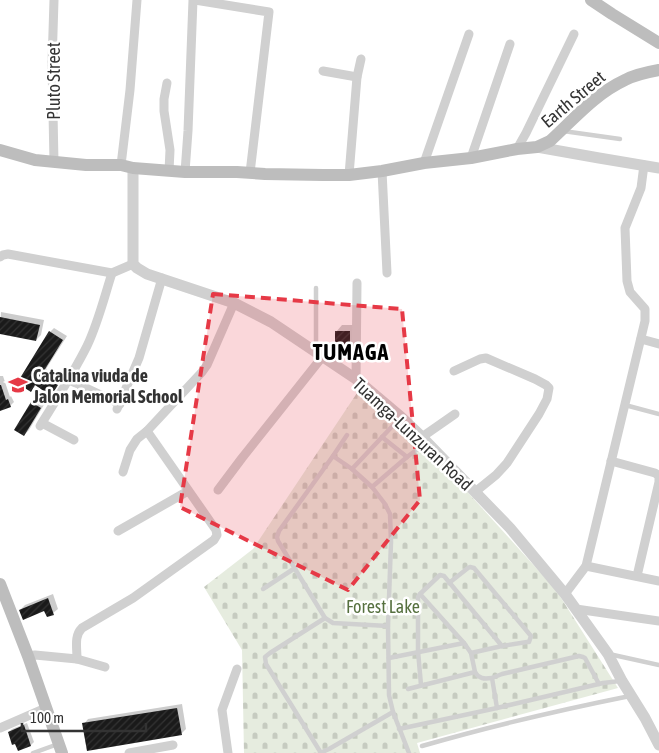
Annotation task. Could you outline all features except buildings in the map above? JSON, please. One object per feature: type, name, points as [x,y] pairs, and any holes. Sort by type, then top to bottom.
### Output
[{"type":"main road","points":[[591,0],[659,43]]},
{"type":"main road","name":"Earth Street","points":[[537,146],[550,141],[602,93],[627,79],[659,70]]},
{"type":"main road","points":[[0,150],[35,160],[86,165],[126,166],[185,172],[323,176],[382,171],[537,146]]},
{"type":"main road","points":[[0,584],[28,656],[60,748]]},
{"type":"street","name":"Pluto Street","points":[[54,0],[52,64],[54,162]]},
{"type":"street","points":[[0,257],[8,254],[112,273],[133,264],[126,166],[137,0]]},
{"type":"street","points":[[185,172],[194,0],[269,12],[250,173]]},
{"type":"street","points":[[424,163],[469,34]]},
{"type":"street","points":[[517,148],[574,34]]},
{"type":"street","points":[[471,158],[510,44]]},
{"type":"street","points":[[349,175],[357,78],[361,59]]},
{"type":"street","points":[[323,71],[357,78]]},
{"type":"street","points":[[167,83],[164,111],[170,150],[169,170]]},
{"type":"street","points":[[537,146],[659,168]]},
{"type":"street","points":[[565,594],[586,566],[645,321],[645,308],[630,292],[627,280],[625,228],[641,188],[644,165]]},
{"type":"street","points":[[382,171],[387,273]]},
{"type":"street","name":"Tuamga-Lunzuran Road","points":[[133,264],[147,274],[234,302],[271,322],[356,379],[400,417],[510,528],[565,594],[608,654],[659,745]]},
{"type":"street","points":[[74,440],[41,425],[69,380],[87,346],[102,307],[112,273]]},
{"type":"street","points":[[69,380],[119,407],[139,358],[162,278]]},
{"type":"street","points":[[356,379],[357,283]]},
{"type":"street","points":[[123,472],[130,450],[137,439],[147,431],[207,365],[234,302]]},
{"type":"street","points":[[641,339],[659,344]]},
{"type":"street","points":[[218,490],[319,354]]},
{"type":"street","points":[[454,371],[486,358],[536,379],[549,388],[547,399],[539,414],[507,463],[496,475],[475,492]]},
{"type":"street","points":[[424,440],[455,414]]},
{"type":"street","points":[[77,658],[76,637],[82,628],[133,598],[214,540],[216,535],[216,530],[147,431]]},
{"type":"street","points":[[611,461],[655,473],[659,476],[637,576]]},
{"type":"street","points":[[118,531],[188,491]]},
{"type":"street","points":[[586,566],[659,581]]},
{"type":"street","points":[[576,609],[659,621]]},
{"type":"street","points":[[28,656],[77,658],[105,667]]},
{"type":"street","points":[[228,753],[222,710],[237,669]]},
{"type":"street","points":[[0,728],[46,708]]},
{"type":"street","points":[[128,753],[173,745]]},
{"type":"lane","points":[[562,131],[620,139]]},
{"type":"lane","points":[[316,288],[319,354]]},
{"type":"lane","points":[[625,405],[659,414]]},
{"type":"lane","points":[[352,469],[400,417]]},
{"type":"lane","points":[[347,434],[279,531],[278,541],[325,618],[333,623],[388,626]]},
{"type":"lane","points":[[382,438],[407,457]]},
{"type":"lane","points":[[372,487],[424,440]]},
{"type":"lane","points":[[333,456],[352,469],[372,487],[390,514],[389,695],[393,712],[409,753]]},
{"type":"lane","points":[[263,588],[295,568]]},
{"type":"lane","points":[[449,582],[468,568],[474,568],[531,636],[530,642],[471,653]]},
{"type":"lane","points":[[421,685],[418,651],[418,601],[420,594],[440,575],[444,576],[502,646]]},
{"type":"lane","points":[[420,594],[471,653],[474,672],[477,676],[485,679],[492,678],[581,656],[585,658],[599,684]]},
{"type":"lane","points":[[325,618],[265,657],[266,664],[320,753],[330,751],[393,712]]},
{"type":"lane","points":[[389,658],[464,643]]},
{"type":"lane","points":[[608,654],[659,665]]},
{"type":"lane","points":[[408,689],[474,672]]},
{"type":"lane","points":[[492,678],[497,708]]},
{"type":"lane","points":[[399,729],[599,684],[622,681]]},
{"type":"lane","points":[[422,746],[566,709],[631,696]]},
{"type":"lane","points":[[33,753],[60,748]]},
{"type":"highlighted area","points":[[213,294],[402,309],[420,500],[348,590],[180,507]]},
{"type":"green space","name":"Forest Lake","points":[[361,387],[426,446],[556,590],[618,688],[417,743],[420,753],[244,753],[242,650],[204,587],[253,549]]},
{"type":"place","name":"Catalina viuda de Jalon Memorial School","points":[[18,385]]},
{"type":"district","name":"TUMAGA","points":[[351,352]]}]
